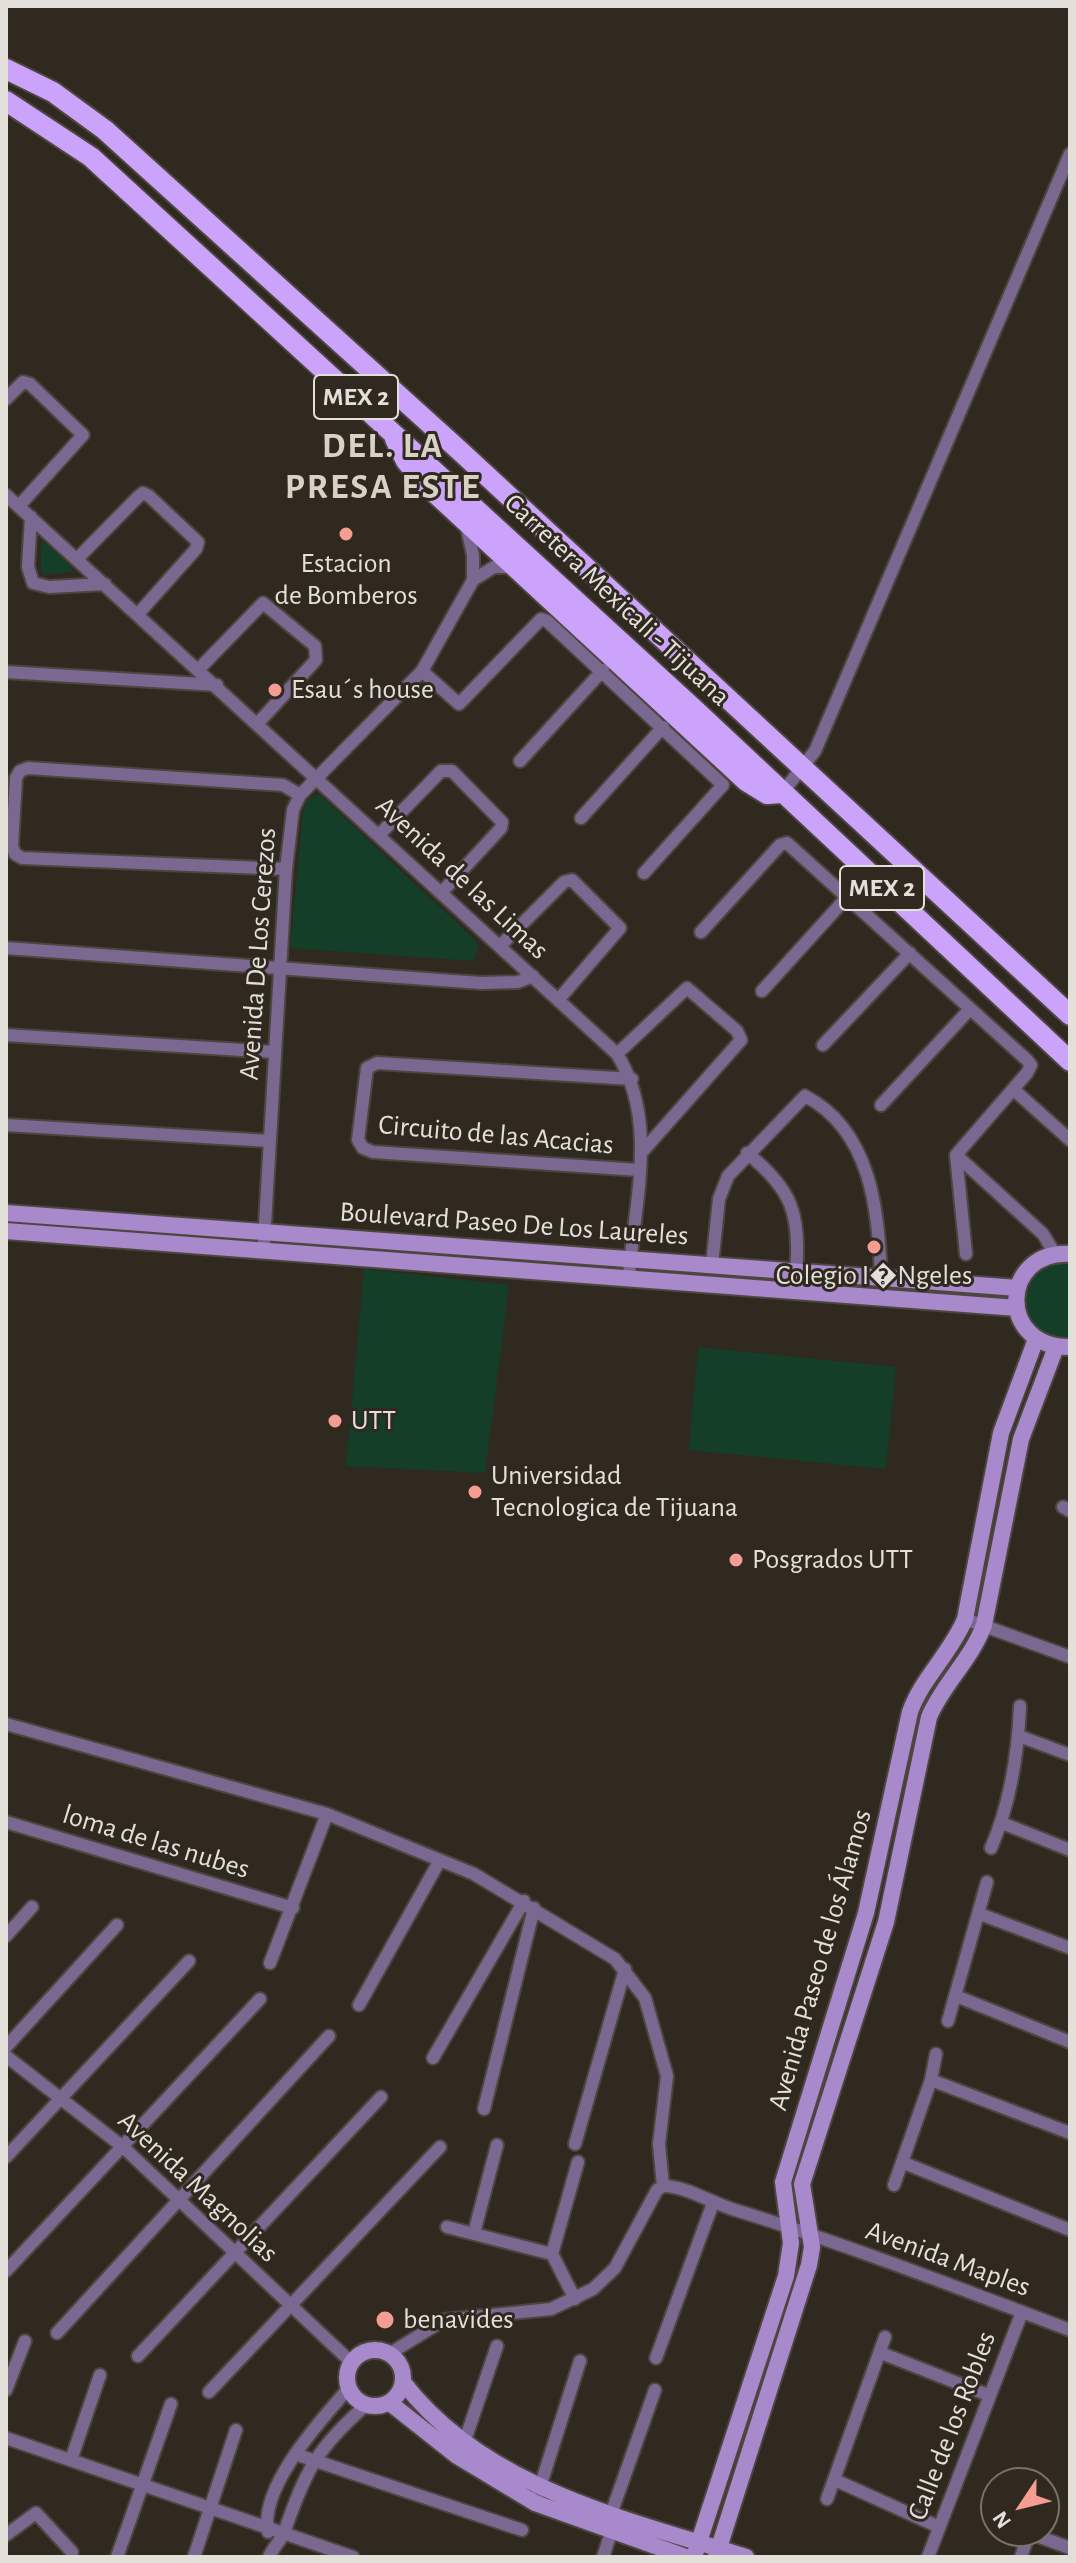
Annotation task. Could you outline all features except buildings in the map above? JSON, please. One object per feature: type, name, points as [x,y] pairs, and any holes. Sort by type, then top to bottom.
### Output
[{"type":"main road","name":"Carretera Mexicali - Tijuana","points":[[6,69],[53,92],[105,130],[449,440],[1070,1015]]},
{"type":"main road","name":"Carretera Mexicali - Tijuana","points":[[6,101],[91,157],[390,429],[1070,1061]]},
{"type":"main road","points":[[390,429],[413,471],[465,521],[746,781],[767,794],[782,793]]},
{"type":"main road","points":[[1029,1025],[1045,1024],[1070,1043]]},
{"type":"street","points":[[782,793],[815,751],[1070,154]]},
{"type":"street","points":[[6,399],[23,382],[30,384],[83,435],[19,506]]},
{"type":"street","points":[[77,559],[138,497],[143,493],[149,496],[198,542],[196,549],[138,614]]},
{"type":"street","name":"Avenida de las Limas","points":[[6,495],[318,777],[617,1054],[632,1079],[642,1121],[642,1152],[629,1277]]},
{"type":"street","points":[[31,517],[28,567],[33,583],[49,587],[105,584]]},
{"type":"street","points":[[465,521],[473,555],[473,580]]},
{"type":"street","points":[[473,580],[494,567],[516,567]]},
{"type":"street","name":"Avenida De Los Cerezos","points":[[263,1252],[286,869],[293,810],[300,795],[422,671],[473,580]]},
{"type":"street","points":[[199,669],[263,603],[315,646],[316,660],[258,723]]},
{"type":"street","points":[[422,671],[459,704],[541,619],[603,670],[723,785],[644,873]]},
{"type":"street","points":[[520,761],[603,670]]},
{"type":"street","points":[[6,672],[217,685]]},
{"type":"street","points":[[581,818],[663,727]]},
{"type":"street","points":[[286,869],[22,858],[15,854],[12,846],[16,778],[20,771],[28,768],[283,785],[300,795]]},
{"type":"street","points":[[380,834],[441,771],[452,771],[502,822],[501,828],[442,892]]},
{"type":"street","points":[[701,932],[780,845],[787,843],[1031,1065],[956,1155],[966,1254]]},
{"type":"street","points":[[500,946],[564,882],[572,880],[620,928],[559,999]]},
{"type":"street","points":[[762,991],[848,896]]},
{"type":"street","points":[[6,948],[481,983],[518,982],[533,976]]},
{"type":"street","points":[[823,1045],[910,953]]},
{"type":"street","points":[[617,1054],[687,988],[737,1031],[741,1040],[642,1152]]},
{"type":"street","points":[[881,1105],[970,1009]]},
{"type":"street","points":[[6,1035],[274,1052]]},
{"type":"street","name":"Circuito de las Acacias","points":[[632,1079],[377,1063],[367,1068],[358,1140],[363,1148],[373,1152],[639,1170]]},
{"type":"street","points":[[1013,1089],[1070,1140]]},
{"type":"street","points":[[712,1265],[723,1186],[747,1153],[805,1096],[839,1125],[866,1167],[879,1216],[881,1278]]},
{"type":"street","points":[[6,1125],[270,1141]]},
{"type":"street","points":[[747,1153],[784,1189],[796,1214],[799,1239],[796,1271]]},
{"type":"street","points":[[956,1155],[1063,1254],[1031,1265],[1018,1288],[1017,1308],[1023,1325],[1036,1339],[1063,1347]]},
{"type":"street","name":"Boulevard Paseo De Los Laureles","points":[[6,1213],[1018,1288]]},
{"type":"street","name":"Boulevard Paseo De Los Laureles","points":[[6,1231],[1017,1308]]},
{"type":"street","name":"Avenida Paseo de los Álamos","points":[[696,2549],[786,2276],[791,2243],[783,2182],[866,1913],[910,1712],[915,1697],[955,1643],[965,1619],[1001,1433],[1036,1339]]},
{"type":"street","name":"Avenida Paseo de los Álamos","points":[[717,2553],[809,2265],[809,2232],[802,2184],[886,1922],[929,1717],[936,1701],[976,1646],[984,1625],[1021,1439],[1063,1347]]},
{"type":"street","points":[[965,1619],[1068,1656],[1070,1641]]},
{"type":"street","points":[[991,1848],[1002,1823],[1019,1736],[1020,1706]]},
{"type":"street","points":[[6,1724],[327,1814],[440,1860],[529,1905],[615,1959],[645,1998],[667,2076],[659,2144],[663,2186],[657,2190],[615,2268],[593,2289],[551,2309],[444,2320],[389,2354]]},
{"type":"street","points":[[1019,1736],[1070,1755]]},
{"type":"street","points":[[270,1963],[327,1814]]},
{"type":"street","name":"loma de las nubes","points":[[6,1822],[293,1908]]},
{"type":"street","points":[[1002,1823],[1070,1850]]},
{"type":"street","points":[[359,2005],[440,1860]]},
{"type":"street","points":[[948,2021],[987,1882]]},
{"type":"street","points":[[433,2058],[529,1905]]},
{"type":"street","points":[[484,2109],[529,1905]]},
{"type":"street","points":[[7,1933],[32,1907]]},
{"type":"street","points":[[980,1914],[1070,1948]]},
{"type":"street","points":[[6,2047],[117,1925]]},
{"type":"street","points":[[6,2157],[189,1961]]},
{"type":"street","points":[[575,2144],[625,1969]]},
{"type":"street","points":[[956,1996],[1070,2042]]},
{"type":"street","points":[[6,2271],[260,1999]]},
{"type":"street","points":[[57,2333],[329,2036]]},
{"type":"street","points":[[894,2185],[931,2080],[936,2054]]},
{"type":"street","name":"Avenida Magnolias","points":[[6,2056],[123,2147],[351,2362]]},
{"type":"street","points":[[931,2080],[1070,2133]]},
{"type":"street","points":[[138,2356],[381,2097]]},
{"type":"street","points":[[474,2233],[497,2145]]},
{"type":"street","points":[[209,2392],[293,2307],[440,2147]]},
{"type":"street","points":[[575,2299],[552,2254],[578,2162]]},
{"type":"street","points":[[904,2163],[1070,2230]]},
{"type":"street","name":"Avenida Maples","points":[[663,2186],[672,2186],[713,2203],[809,2232],[1070,2330]]},
{"type":"street","points":[[656,2358],[713,2203]]},
{"type":"street","points":[[447,2227],[552,2254]]},
{"type":"street","name":"Calle de los Robles","points":[[928,2557],[1022,2312]]},
{"type":"street","points":[[827,2499],[885,2337]]},
{"type":"street","points":[[6,2390],[10,2364],[25,2341]]},
{"type":"street","points":[[461,2450],[497,2346]]},
{"type":"street","points":[[366,2405],[348,2389],[346,2379],[351,2362],[365,2351],[389,2354],[398,2361],[403,2382],[461,2450]]},
{"type":"street","points":[[881,2353],[988,2395]]},
{"type":"street","points":[[537,2495],[580,2361]]},
{"type":"street","points":[[71,2460],[100,2375]]},
{"type":"street","points":[[390,2403],[403,2382]]},
{"type":"street","points":[[271,2552],[267,2528],[273,2502],[295,2454],[348,2389]]},
{"type":"street","points":[[603,2557],[611,2533],[611,2514],[655,2390]]},
{"type":"street","points":[[271,2552],[284,2534],[313,2460],[326,2441],[366,2405],[390,2403],[537,2495],[574,2509],[611,2533],[686,2557]]},
{"type":"street","points":[[117,2557],[171,2404]]},
{"type":"street","points":[[194,2557],[236,2430]]},
{"type":"street","points":[[6,2438],[353,2557]]},
{"type":"street","points":[[295,2454],[522,2530]]},
{"type":"street","points":[[835,2480],[939,2527]]},
{"type":"street","points":[[574,2509],[611,2514],[696,2549],[746,2557]]},
{"type":"street","points":[[6,2535],[36,2513],[72,2552]]},
{"type":"street","points":[[1021,2557],[1029,2533],[1070,2548]]},
{"type":"green space","points":[[45,542],[72,567],[72,572],[44,575],[41,571],[41,543]]},
{"type":"green space","points":[[319,794],[476,941],[479,946],[473,961],[290,948],[303,812],[307,800]]},
{"type":"green space","points":[[1052,1264],[1070,1264],[1070,1339],[1049,1335],[1035,1326],[1028,1313],[1026,1298],[1029,1283],[1038,1272]]},
{"type":"green space","points":[[364,1269],[509,1285],[485,1473],[346,1466]]},
{"type":"green space","points":[[698,1347],[896,1367],[886,1469],[689,1450]]},
{"type":"place","name":"Estacion de Bomberos","points":[[346,534]]},
{"type":"place","name":"Esau´s house","points":[[275,690]]},
{"type":"place","name":"Colegio I�Ngeles","points":[[874,1247]]},
{"type":"place","name":"UTT","points":[[335,1421]]},
{"type":"place","name":"Universidad Tecnologica de Tijuana","points":[[475,1492]]},
{"type":"place","name":"Posgrados UTT","points":[[736,1560]]},
{"type":"place","name":"benavides","points":[[385,2320]]},
{"type":"district","name":"DEL. LA PRESA ESTE","points":[[383,466]]}]
